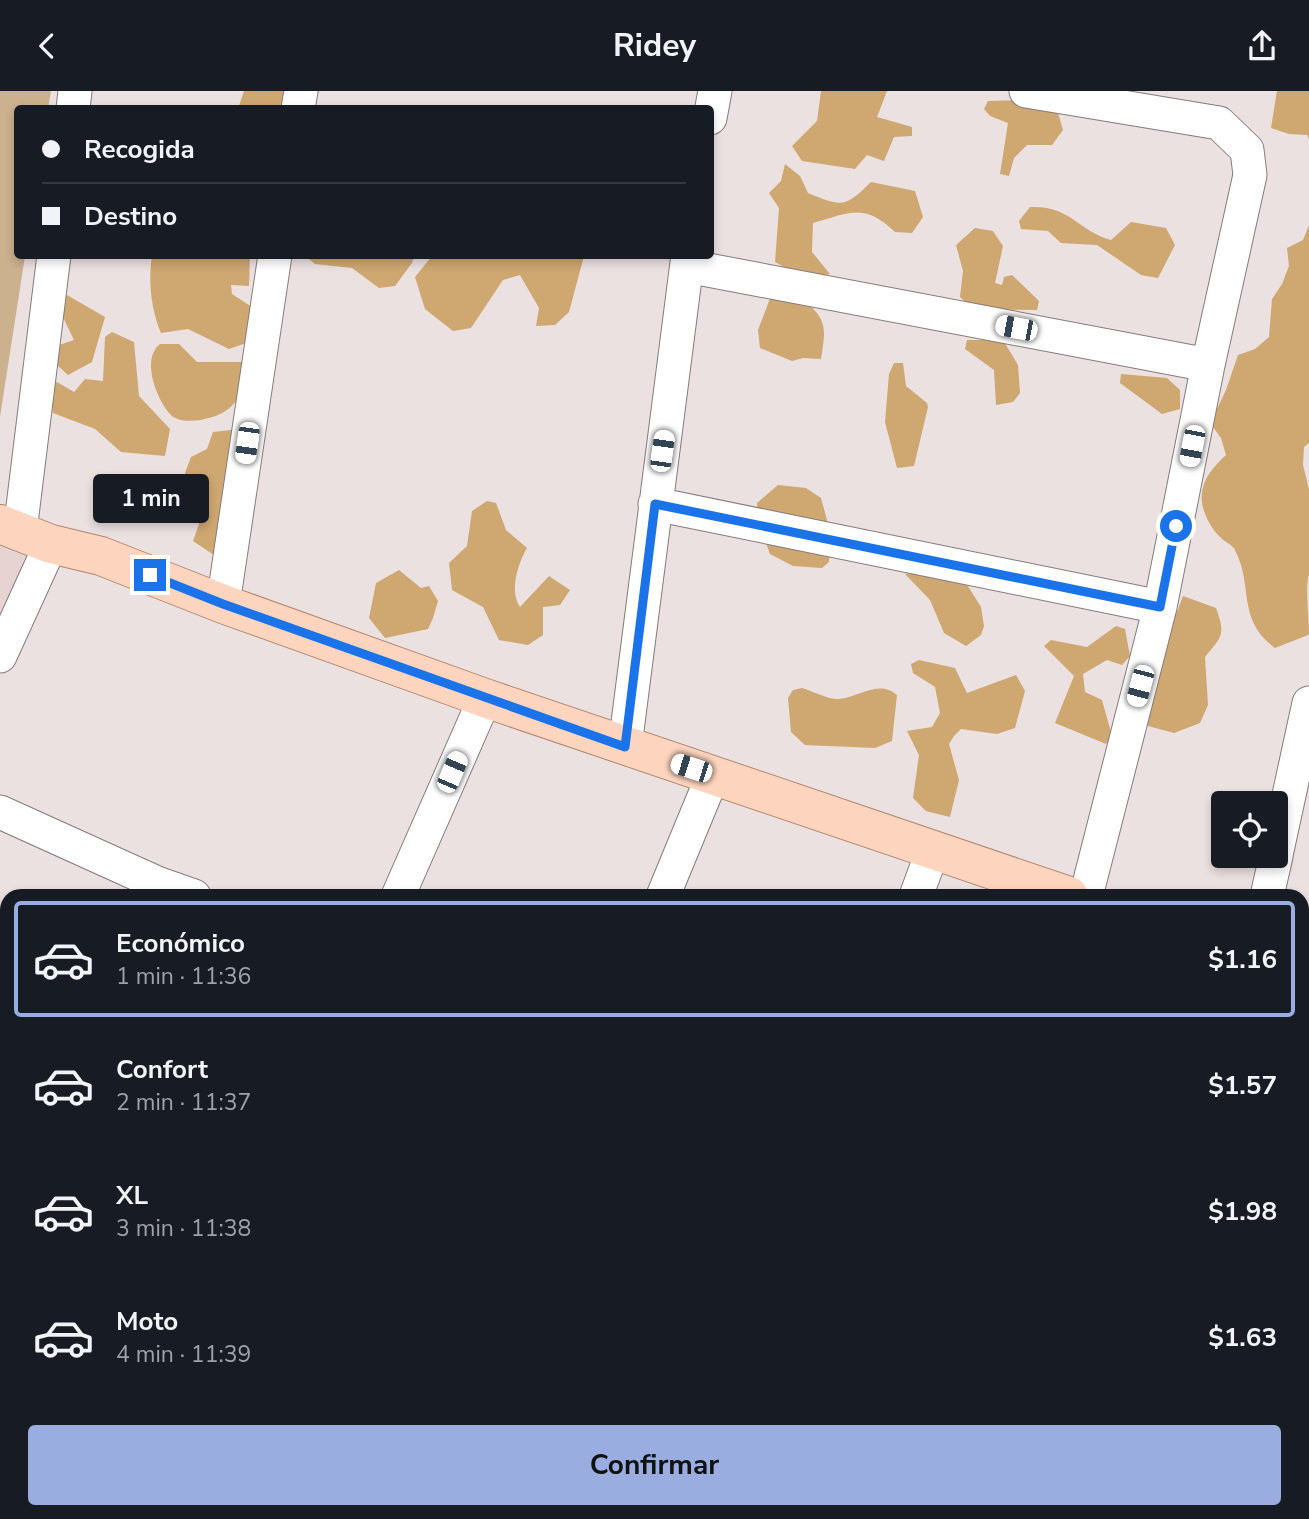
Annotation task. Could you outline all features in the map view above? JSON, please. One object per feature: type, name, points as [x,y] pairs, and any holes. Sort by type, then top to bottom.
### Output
[{"type":"main road","points":[[24,533],[101,556],[223,604],[625,747],[1048,889]]},
{"type":"street","points":[[1026,91],[1063,95],[1219,123],[1247,150],[1250,175],[1160,607],[1088,889]]},
{"type":"street","points":[[0,656],[24,533],[54,259]]},
{"type":"street","points":[[223,604],[274,259]]},
{"type":"street","points":[[625,747],[687,261],[1209,365]]},
{"type":"street","points":[[655,504],[1160,607]]},
{"type":"street","points":[[401,889],[485,698]]},
{"type":"street","points":[[1288,800],[1309,703]]},
{"type":"street","points":[[666,889],[713,775]]},
{"type":"street","points":[[0,812],[152,889]]},
{"type":"street","points":[[919,889],[933,850]]},
{"type":"street","points":[[1269,889],[1273,868]]},
{"type":"shaded area","points":[[0,91],[51,91],[49,105],[14,105],[14,259],[25,259],[0,417]]},
{"type":"shaded area","points":[[244,91],[289,91],[286,105],[239,105]]},
{"type":"shaded area","points":[[821,91],[887,91],[877,117],[912,127],[912,136],[894,137],[884,161],[867,155],[855,169],[802,161],[792,146],[817,121]]},
{"type":"shaded area","points":[[1277,91],[1309,91],[1309,139],[1307,135],[1289,134],[1271,128]]},
{"type":"shaded area","points":[[1024,100],[1058,113],[1063,130],[1052,145],[1027,145],[1014,158],[1009,176],[1000,174],[1008,123],[990,116],[984,109],[988,101]]},
{"type":"shaded area","points":[[785,164],[800,176],[808,193],[836,203],[849,201],[871,182],[915,191],[923,217],[912,233],[895,232],[874,217],[856,212],[813,223],[812,252],[830,274],[806,279],[775,262],[779,208],[769,193],[781,181]]},
{"type":"shaded area","points":[[1030,207],[1055,210],[1099,236],[1111,240],[1131,222],[1166,228],[1175,245],[1158,278],[1141,275],[1097,245],[1061,243],[1048,231],[1021,229],[1019,221]]},
{"type":"shaded area","points":[[1309,225],[1309,443],[1304,447],[1303,465],[1309,489],[1309,633],[1275,648],[1255,626],[1247,602],[1241,564],[1234,548],[1210,525],[1204,511],[1202,495],[1208,476],[1226,455],[1221,438],[1210,423],[1226,390],[1238,355],[1255,349],[1269,337],[1272,299],[1289,266],[1287,248],[1303,240]]},
{"type":"shaded area","points":[[975,228],[993,231],[1003,246],[995,283],[1002,285],[1004,277],[1012,275],[1039,301],[1037,310],[973,309],[960,297],[963,271],[956,245]]},
{"type":"shaded area","points":[[152,259],[250,259],[249,286],[231,285],[232,294],[255,309],[246,343],[229,349],[188,329],[161,333],[151,295]]},
{"type":"shaded area","points":[[309,259],[413,259],[395,286],[379,288],[352,268],[315,264]]},
{"type":"shaded area","points":[[430,259],[583,259],[569,312],[555,325],[536,326],[539,308],[520,275],[503,280],[471,328],[453,331],[425,309],[415,277]]},
{"type":"shaded area","points":[[798,294],[822,322],[824,337],[821,359],[803,358],[792,361],[760,348],[758,330],[771,296]]},
{"type":"shaded area","points":[[67,295],[105,317],[92,362],[68,375],[56,364],[53,347],[74,340],[59,309]]},
{"type":"shaded area","points":[[112,332],[134,342],[139,396],[170,429],[165,456],[121,452],[95,429],[53,413],[49,387],[57,382],[74,392],[85,379],[103,381],[105,337]]},
{"type":"shaded area","points":[[967,340],[1003,340],[1018,365],[1020,393],[1013,402],[996,405],[994,370],[965,349]]},
{"type":"shaded area","points":[[160,344],[179,344],[197,362],[243,362],[246,389],[230,408],[215,416],[190,421],[175,418],[165,407],[153,379],[152,359]]},
{"type":"shaded area","points":[[894,363],[903,363],[906,386],[927,403],[928,407],[914,466],[897,468],[885,422],[889,374]]},
{"type":"shaded area","points":[[1121,374],[1167,378],[1180,390],[1180,409],[1162,414],[1120,383]]},
{"type":"shaded area","points":[[231,430],[249,434],[214,555],[193,541],[199,524],[185,473],[191,457],[207,449],[213,432]]},
{"type":"shaded area","points":[[778,485],[806,488],[821,498],[831,535],[829,562],[822,568],[793,566],[770,554],[758,521],[757,503]]},
{"type":"shaded area","points":[[487,501],[496,503],[506,530],[527,548],[515,585],[520,607],[549,576],[570,590],[560,605],[543,607],[543,635],[528,645],[499,640],[483,607],[452,590],[449,563],[467,546],[472,511]]},
{"type":"shaded area","points":[[0,527],[44,541],[0,641]]},
{"type":"shaded area","points":[[399,570],[421,588],[429,586],[438,601],[428,629],[385,638],[369,618],[376,583]]},
{"type":"shaded area","points":[[932,570],[966,583],[981,607],[984,626],[981,635],[966,646],[944,633],[930,600],[905,574]]},
{"type":"shaded area","points":[[1183,596],[1216,608],[1221,635],[1205,657],[1208,705],[1200,723],[1174,733],[1148,726],[1143,718],[1159,630],[1177,612]]},
{"type":"shaded area","points":[[1116,626],[1125,629],[1130,656],[1122,665],[1107,660],[1083,674],[1085,692],[1102,700],[1112,736],[1106,744],[1055,723],[1074,676],[1044,646],[1051,640],[1087,647]]},
{"type":"shaded area","points":[[919,660],[955,668],[967,693],[1016,675],[1025,691],[1015,728],[997,734],[961,729],[949,744],[959,780],[950,817],[926,811],[913,798],[919,755],[907,731],[932,727],[940,713],[935,687],[913,673],[911,664]]},
{"type":"shaded area","points":[[802,688],[835,699],[847,698],[869,690],[890,690],[897,695],[892,741],[875,748],[805,745],[791,732],[788,698],[793,690]]},
{"type":"route","points":[[150,575],[223,604],[625,747],[655,504],[1160,607],[1176,526]]}]
